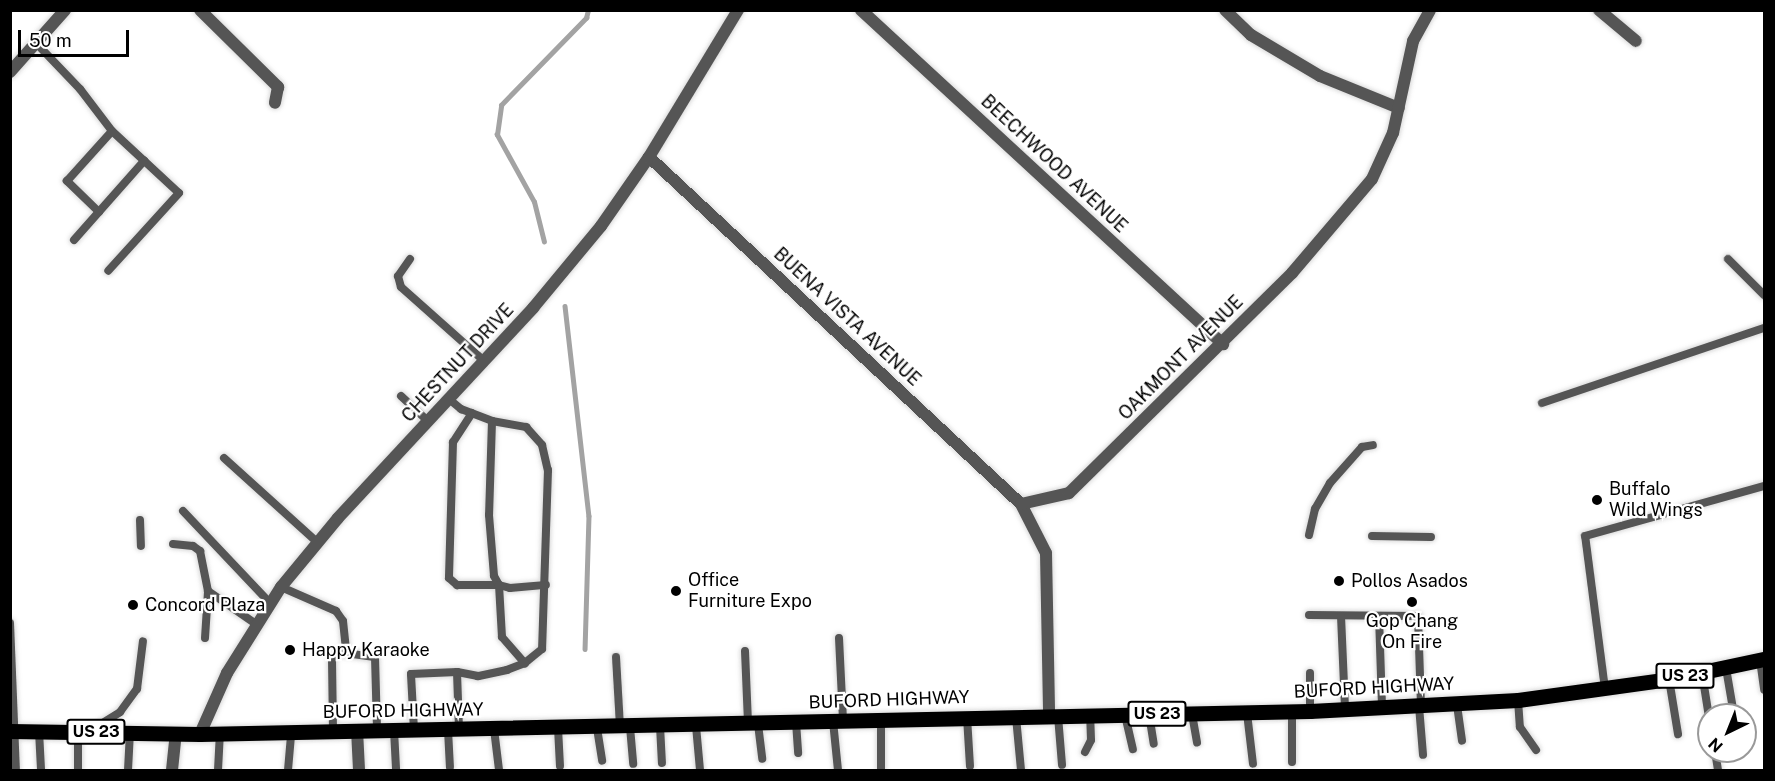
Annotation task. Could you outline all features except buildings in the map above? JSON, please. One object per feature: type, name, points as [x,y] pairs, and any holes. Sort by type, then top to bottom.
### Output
[{"type":"main road","name":"BUFORD HIGHWAY","points":[[13,731],[200,734],[597,728],[1053,715],[1292,712],[1518,700],[1702,674],[1762,659]]},
{"type":"street","points":[[10,72],[65,10]]},
{"type":"street","points":[[200,10],[278,87],[275,104]]},
{"type":"street","name":"CHESTNUT DRIVE","points":[[200,734],[227,673],[281,587],[317,542],[484,361],[601,225],[649,157],[738,10]]},
{"type":"street","name":"BEECHWOOD AVENUE","points":[[861,10],[1223,344]]},
{"type":"street","points":[[1225,10],[1251,35],[1320,76],[1399,108]]},
{"type":"street","name":"OAKMONT AVENUE","points":[[1021,504],[1069,493],[1223,344],[1292,273],[1372,179],[1393,134],[1413,41],[1430,10]]},
{"type":"street","points":[[1599,10],[1635,41]]},
{"type":"street","name":"BUENA VISTA AVENUE","points":[[649,157],[1021,504]]},
{"type":"street","points":[[1021,504],[1046,553],[1053,715]]},
{"type":"street","points":[[357,730],[359,771]]},
{"type":"street","points":[[172,771],[176,734]]},
{"type":"lane","points":[[36,43],[80,89],[112,131],[178,193],[108,270]]},
{"type":"lane","points":[[99,212],[67,181],[112,131]]},
{"type":"lane","points":[[74,240],[144,161]]},
{"type":"lane","points":[[410,259],[398,276],[401,287],[484,361]]},
{"type":"lane","points":[[1728,259],[1764,295]]},
{"type":"lane","points":[[1542,404],[1764,328]]},
{"type":"lane","points":[[401,396],[429,422]]},
{"type":"lane","points":[[414,730],[411,674],[457,672],[478,676],[525,663],[542,648],[546,585],[548,470],[542,445],[526,427],[492,421],[472,413],[449,399]]},
{"type":"lane","points":[[472,413],[453,442],[449,578],[462,586],[546,585]]},
{"type":"lane","points":[[492,421],[489,515],[494,576],[500,585],[502,637],[525,663]]},
{"type":"lane","points":[[1309,535],[1315,509],[1330,483],[1362,447],[1373,445]]},
{"type":"lane","points":[[224,458],[317,542]]},
{"type":"lane","points":[[1605,689],[1585,536],[1764,486]]},
{"type":"lane","points":[[183,512],[270,603]]},
{"type":"lane","points":[[140,520],[141,546]]},
{"type":"lane","points":[[1372,536],[1431,537]]},
{"type":"lane","points":[[173,544],[193,546],[200,552],[208,591],[206,638]]},
{"type":"lane","points":[[281,587],[336,611],[343,621],[346,652]]},
{"type":"lane","points":[[208,591],[256,624]]},
{"type":"lane","points":[[1309,615],[1418,616],[1423,755]]},
{"type":"lane","points":[[1341,616],[1345,708]]},
{"type":"lane","points":[[1379,616],[1382,707]]},
{"type":"lane","points":[[10,623],[16,771]]},
{"type":"lane","points":[[838,771],[839,638]]},
{"type":"lane","points":[[78,771],[82,733],[120,712],[137,689],[143,641]]},
{"type":"lane","points":[[746,651],[753,724],[762,759]]},
{"type":"lane","points":[[333,731],[332,658],[346,652],[375,657],[377,730]]},
{"type":"lane","points":[[616,657],[625,727],[633,764]]},
{"type":"lane","points":[[1762,659],[1764,690]]},
{"type":"lane","points":[[1726,668],[1732,703]]},
{"type":"lane","points":[[450,767],[457,672]]},
{"type":"lane","points":[[1310,673],[1310,711]]},
{"type":"lane","points":[[1702,674],[1707,703]]},
{"type":"lane","points":[[1669,679],[1678,734]]},
{"type":"lane","points":[[1518,700],[1520,727],[1536,750]]},
{"type":"lane","points":[[1457,705],[1462,741]]},
{"type":"lane","points":[[1292,712],[1292,762]]},
{"type":"lane","points":[[1248,713],[1253,764]]},
{"type":"lane","points":[[1149,714],[1154,744]]},
{"type":"lane","points":[[1192,714],[1197,742]]},
{"type":"lane","points":[[1053,715],[1062,765]]},
{"type":"lane","points":[[1085,752],[1091,740],[1090,715]]},
{"type":"lane","points":[[1125,715],[1133,749]]},
{"type":"lane","points":[[1015,716],[1021,771]]},
{"type":"lane","points":[[967,717],[970,766]]},
{"type":"lane","points":[[881,720],[881,771]]},
{"type":"lane","points":[[796,722],[798,753]]},
{"type":"lane","points":[[660,726],[662,763]]},
{"type":"lane","points":[[696,726],[700,770]]},
{"type":"lane","points":[[558,728],[560,766]]},
{"type":"lane","points":[[597,728],[602,761]]},
{"type":"lane","points":[[494,729],[499,771]]},
{"type":"lane","points":[[394,730],[396,769]]},
{"type":"lane","points":[[39,731],[41,771]]},
{"type":"lane","points":[[288,771],[291,732]]},
{"type":"lane","points":[[128,771],[130,733]]},
{"type":"lane","points":[[218,771],[220,733]]},
{"type":"waterway","points":[[544,242],[534,202],[497,135],[501,105],[586,18],[588,10]]},
{"type":"waterway","points":[[565,306],[589,516],[585,649]]},
{"type":"place","name":"Buffalo Wild Wings","points":[[1597,500]]},
{"type":"place","name":"Pollos Asados","points":[[1339,581]]},
{"type":"place","name":"Office Furniture Expo","points":[[676,591]]},
{"type":"place","name":"Gop Chang On Fire","points":[[1412,602]]},
{"type":"place","name":"Concord Plaza","points":[[133,605]]},
{"type":"place","name":"Happy Karaoke","points":[[290,650]]}]
